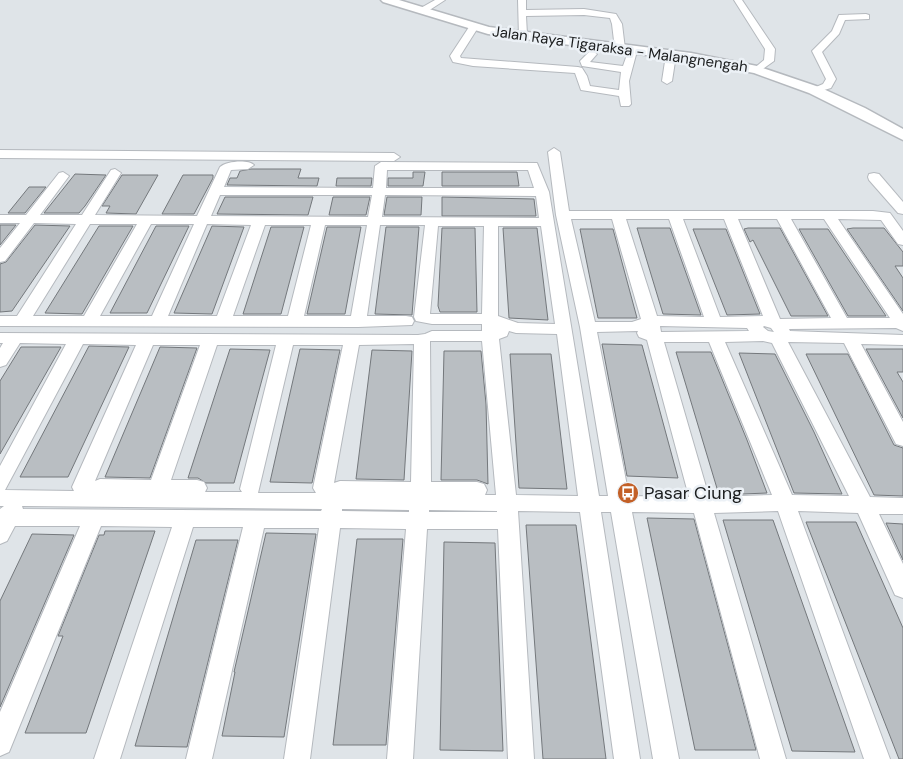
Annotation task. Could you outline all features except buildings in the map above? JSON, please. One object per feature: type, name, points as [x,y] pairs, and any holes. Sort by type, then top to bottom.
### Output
[{"type":"main road","name":"Jalan Raya Tigaraksa - Malangnengah","points":[[387,0],[474,26],[522,35],[672,55],[757,70],[814,90],[860,111],[903,135]]},
{"type":"street","points":[[422,11],[441,0]]},
{"type":"street","points":[[522,0],[522,35]]},
{"type":"street","points":[[738,0],[770,49],[769,61],[757,70]]},
{"type":"street","points":[[523,13],[584,12],[616,17],[626,50],[625,105]]},
{"type":"street","points":[[814,90],[828,86],[831,79],[827,69],[817,55],[817,51],[836,32],[842,17],[866,17]]},
{"type":"street","points":[[474,26],[455,59],[473,64],[578,70],[585,88],[624,94]]},
{"type":"street","points":[[592,54],[585,61],[586,64],[627,70]]},
{"type":"street","points":[[667,81],[672,55]]},
{"type":"street","points":[[0,154],[381,161],[533,166],[542,192],[555,218],[588,328],[666,759]]},
{"type":"street","points":[[157,322],[226,166],[555,155],[555,218],[564,329],[627,759]]},
{"type":"street","points":[[358,322],[379,191],[381,161]]},
{"type":"street","points":[[0,361],[10,330],[115,173]]},
{"type":"street","points":[[0,258],[63,176]]},
{"type":"street","points":[[874,177],[903,210]]},
{"type":"street","points":[[216,191],[542,192]]},
{"type":"street","points":[[0,219],[491,222],[618,215],[885,216],[903,214]]},
{"type":"street","points":[[618,215],[646,328],[702,505],[773,759]]},
{"type":"street","points":[[782,215],[903,439]]},
{"type":"street","points":[[676,216],[714,329],[785,503],[878,759]]},
{"type":"street","points":[[730,216],[771,330],[863,505],[903,588]]},
{"type":"street","points":[[829,216],[903,328]]},
{"type":"street","points":[[885,216],[903,240]]},
{"type":"street","points":[[89,322],[146,220]]},
{"type":"street","points":[[153,502],[206,340],[224,321],[260,220]]},
{"type":"street","points":[[294,321],[320,221]]},
{"type":"street","points":[[427,318],[432,221]]},
{"type":"street","points":[[491,222],[491,327],[506,505],[522,759]]},
{"type":"street","points":[[10,330],[39,321],[358,322],[406,321],[427,318],[491,327],[564,329]]},
{"type":"street","points":[[423,338],[438,328],[437,323],[427,318]]},
{"type":"street","points":[[224,321],[232,340]]},
{"type":"street","points":[[406,321],[402,326],[403,331],[423,338]]},
{"type":"street","points":[[10,330],[78,339],[352,340],[423,338],[491,327]]},
{"type":"street","points":[[588,328],[771,330],[903,328]]},
{"type":"street","points":[[400,759],[420,504],[423,338]]},
{"type":"street","points":[[78,339],[0,485],[14,494],[153,502],[330,499],[420,504],[506,505]]},
{"type":"street","points":[[82,487],[147,340]]},
{"type":"street","points":[[250,489],[286,340]]},
{"type":"street","points":[[297,759],[352,340]]},
{"type":"street","points":[[14,494],[82,487],[153,502],[185,519],[256,518],[330,499]]},
{"type":"street","points":[[14,494],[3,523],[94,517],[153,502],[250,489],[330,499],[420,504],[620,503],[702,505],[785,503],[903,506]]},
{"type":"street","points":[[0,743],[94,517]]},
{"type":"street","points":[[199,759],[256,518]]},
{"type":"street","points":[[107,759],[185,519]]},
{"type":"place","name":"Pasar Ciung","points":[[628,493]]}]
